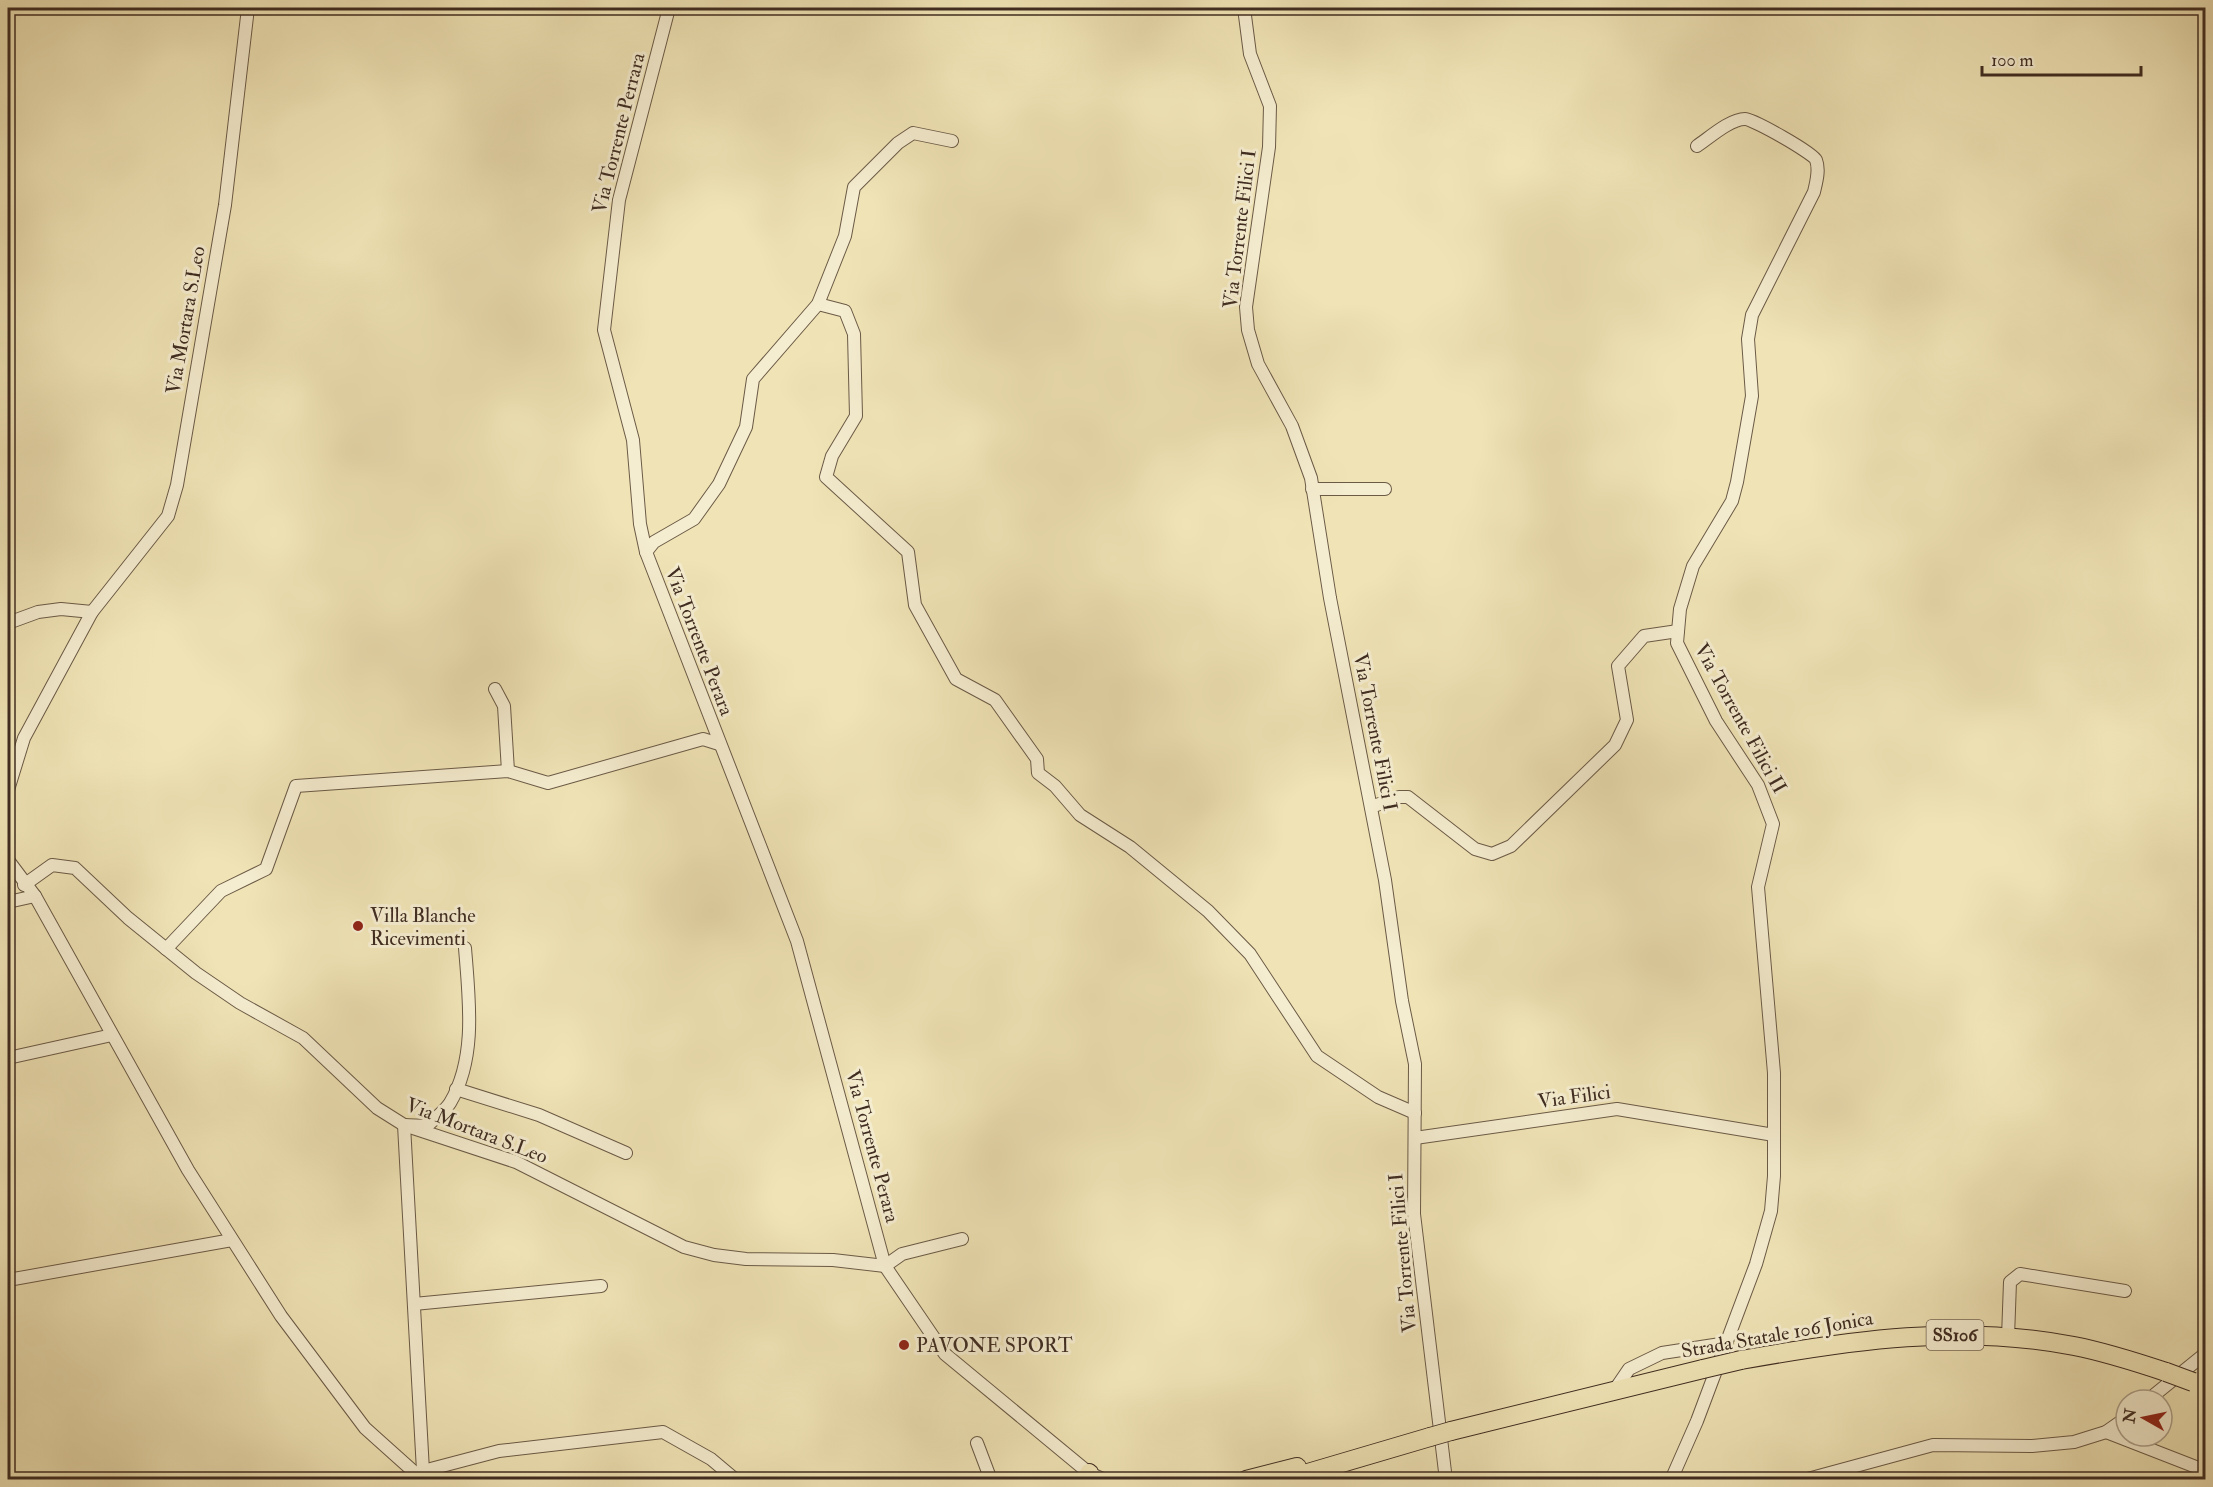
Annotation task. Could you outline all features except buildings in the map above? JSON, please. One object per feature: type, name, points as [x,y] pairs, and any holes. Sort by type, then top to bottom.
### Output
[{"type":"main road","name":"Strada Statale 106 Jonica","points":[[1246,1479],[1318,1462],[1360,1455],[1614,1391],[1631,1380],[1703,1369],[1827,1345],[1902,1336],[2008,1336],[2106,1353],[2199,1384]]},
{"type":"main road","name":"Strada Statale 106 Jonica","points":[[1284,1479],[1320,1470],[1360,1455]]},
{"type":"street","name":"Via Mortara S.Leo","points":[[8,790],[24,738],[92,612],[168,516],[177,485],[225,205],[248,8]]},
{"type":"street","name":"Via Torrente Perrara","points":[[646,552],[640,524],[633,440],[604,330],[619,200],[669,8]]},
{"type":"street","name":"Via Torrente Filici I","points":[[1244,8],[1250,54],[1270,106],[1269,147],[1246,307],[1248,330],[1258,364],[1292,426],[1312,489],[1330,598],[1385,880],[1402,1001],[1415,1064],[1414,1214],[1446,1479]]},
{"type":"street","name":"Via Torrente Filici II","points":[[1671,1479],[1727,1343],[1756,1264],[1771,1211],[1774,1135],[1774,1073],[1758,887],[1773,824],[1758,785],[1716,721],[1677,643],[1680,609],[1693,566],[1732,501],[1737,482],[1752,396],[1748,339],[1752,315],[1814,192],[1818,177],[1816,160],[1809,152],[1756,122],[1745,119],[1735,121],[1697,146]]},
{"type":"street","points":[[646,552],[654,542],[694,519],[719,484],[746,427],[753,379],[818,304],[846,236],[854,187],[898,143],[913,133],[952,141]]},
{"type":"street","points":[[818,304],[845,311],[854,334],[856,416],[832,456],[826,477],[908,552],[915,605],[956,679],[995,700],[1037,759],[1038,773],[1054,786],[1080,815],[1130,847],[1199,904],[1250,954],[1317,1056],[1378,1097],[1415,1113]]},
{"type":"street","points":[[1312,489],[1385,489]]},
{"type":"street","name":"Via Torrente Perara","points":[[646,552],[797,941],[885,1266],[945,1354],[1095,1477]]},
{"type":"street","points":[[8,623],[38,612],[61,609],[92,612]]},
{"type":"street","points":[[1371,807],[1399,797],[1408,797],[1475,849],[1492,854],[1511,846],[1615,745],[1627,720],[1618,666],[1644,636],[1678,631]]},
{"type":"street","points":[[166,949],[221,891],[266,869],[296,786],[508,771],[504,706],[495,688]]},
{"type":"street","name":"Via Torrente Perara","points":[[508,771],[548,783],[703,739],[719,744]]},
{"type":"street","points":[[8,860],[24,885],[35,896],[188,1170],[281,1316],[365,1428],[421,1475]]},
{"type":"street","name":"Via Mortara S.Leo","points":[[24,885],[52,865],[75,868],[108,900],[166,949],[240,1003],[303,1038],[377,1108],[404,1125],[516,1162],[684,1246],[714,1255],[746,1259],[833,1260],[885,1266]]},
{"type":"street","points":[[8,902],[35,896]]},
{"type":"street","points":[[421,1475],[404,1125],[427,1126],[449,1105],[466,1068],[469,996],[465,948]]},
{"type":"street","points":[[8,1059],[112,1035]]},
{"type":"street","points":[[456,1089],[539,1115],[626,1153]]},
{"type":"street","name":"Via Filici","points":[[1415,1138],[1617,1109],[1774,1135]]},
{"type":"street","points":[[885,1266],[902,1254],[963,1239]]},
{"type":"street","points":[[8,1280],[232,1240]]},
{"type":"street","points":[[2008,1336],[2010,1282],[2020,1274],[2125,1291]]},
{"type":"street","points":[[414,1304],[601,1286]]},
{"type":"street","points":[[1631,1380],[1629,1369],[1662,1353],[1727,1343]]},
{"type":"street","points":[[2163,1388],[2205,1353]]},
{"type":"street","points":[[1804,1479],[1933,1445],[2032,1446],[2074,1442],[2106,1432],[2114,1426]]},
{"type":"street","points":[[421,1475],[499,1451],[663,1432],[711,1459],[736,1479]]},
{"type":"street","points":[[2106,1432],[2196,1467],[2204,1479]]},
{"type":"street","points":[[977,1443],[991,1479]]},
{"type":"place","name":"Villa Blanche Ricevimenti","points":[[358,926]]},
{"type":"place","name":"PAVONE SPORT","points":[[904,1345]]}]
